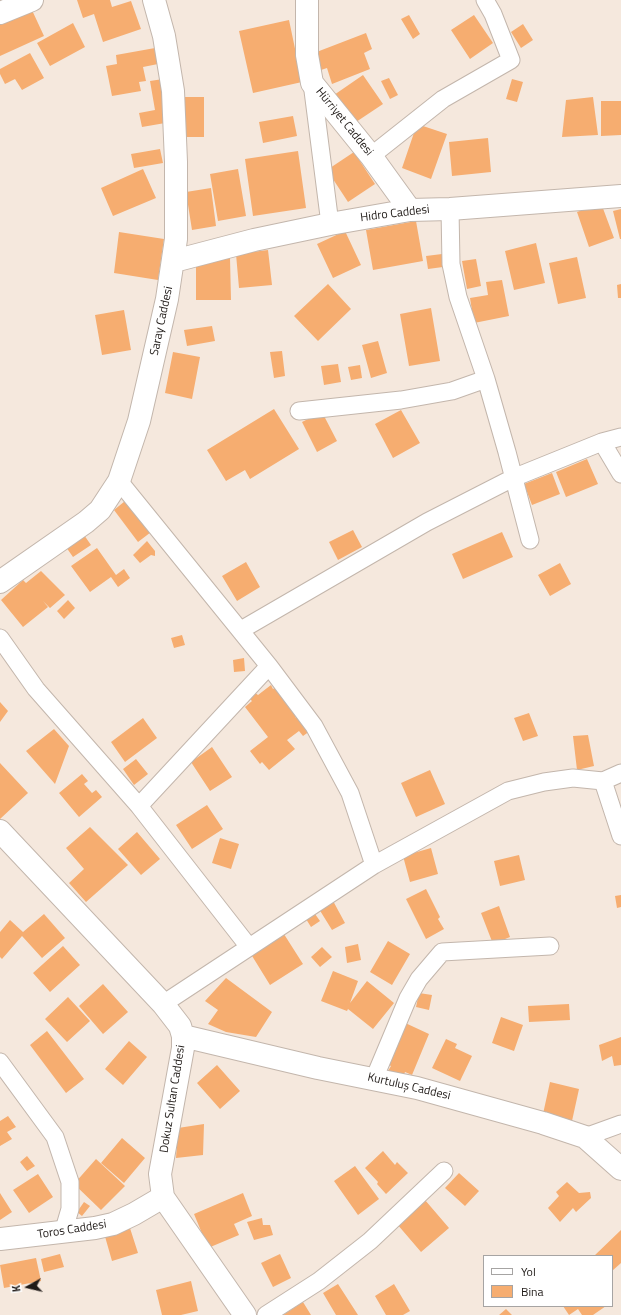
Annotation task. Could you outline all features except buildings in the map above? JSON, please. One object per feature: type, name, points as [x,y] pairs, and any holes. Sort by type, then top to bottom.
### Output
[{"type":"street","name":"Saray Caddesi","points":[[0,582],[86,522],[100,510],[119,481],[140,413],[162,322],[174,261],[177,214],[173,91],[164,36],[154,0]]},
{"type":"street","name":"Hürriyet Caddesi","points":[[307,0],[306,55],[312,83],[371,156],[410,210]]},
{"type":"street","points":[[371,156],[444,99],[511,60],[493,14],[485,0]]},
{"type":"street","points":[[312,83],[330,224]]},
{"type":"street","name":"Hidro Caddesi","points":[[174,261],[254,240],[330,224],[410,210],[450,209],[621,196]]},
{"type":"street","points":[[450,209],[451,264],[458,297],[486,379],[530,540]]},
{"type":"street","points":[[299,411],[401,400],[452,391],[486,379]]},
{"type":"street","points":[[241,630],[421,525],[513,478],[602,442],[621,437]]},
{"type":"street","points":[[602,442],[621,474]]},
{"type":"street","points":[[119,481],[241,630],[314,726],[350,793],[374,865]]},
{"type":"street","points":[[0,638],[36,689],[139,806],[249,947]]},
{"type":"street","points":[[139,806],[269,666]]},
{"type":"street","points":[[163,1004],[374,865],[508,791],[544,782],[573,778],[602,781],[621,773]]},
{"type":"street","points":[[602,781],[621,836]]},
{"type":"street","name":"Dokuz Sultan Caddesi","points":[[0,831],[174,1017],[183,1036],[183,1048],[160,1174],[163,1197],[245,1315]]},
{"type":"street","points":[[374,1079],[408,998],[419,979],[442,952],[550,946]]},
{"type":"street","name":"Kurtuluş Caddesi","points":[[183,1036],[318,1068],[374,1079],[464,1100],[585,1137],[621,1169]]},
{"type":"street","points":[[0,1062],[55,1137],[70,1182],[70,1209],[63,1233]]},
{"type":"street","points":[[585,1137],[621,1124]]},
{"type":"street","points":[[266,1315],[319,1281],[370,1242],[444,1170]]},
{"type":"street","name":"Toros Caddesi","points":[[0,1239],[63,1233],[112,1224],[134,1214],[163,1197]]}]
